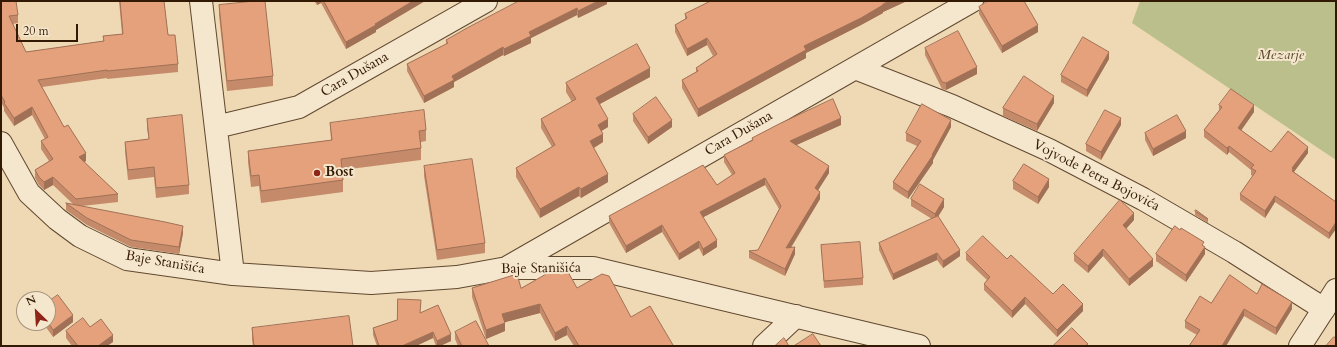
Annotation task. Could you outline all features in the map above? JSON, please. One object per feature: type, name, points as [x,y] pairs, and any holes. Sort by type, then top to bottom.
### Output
[{"type":"street","points":[[201,1],[233,274]]},
{"type":"street","name":"Cara Dušana","points":[[216,127],[298,107],[486,1]]},
{"type":"street","name":"Cara Dušana","points":[[506,268],[972,1]]},
{"type":"street","name":"Vojvode Petra Bojovića","points":[[855,68],[952,106],[1056,154],[1143,199],[1234,252],[1324,309]]},
{"type":"street","name":"Baje Stanišića","points":[[1,143],[29,193],[57,219],[80,236],[128,259],[233,274],[371,283],[457,277],[506,268],[593,268],[918,346]]},
{"type":"street","points":[[1300,346],[1336,290]]},
{"type":"street","points":[[764,346],[796,316]]},
{"type":"green space","name":"Mezarje","points":[[1140,1],[1336,1],[1336,160],[1132,23]]},
{"type":"building","points":[[1,1],[16,1],[18,15],[9,16],[26,52],[104,41],[103,36],[123,34],[120,1],[164,1],[168,35],[175,35],[178,64],[107,70],[38,80],[64,127],[68,125],[86,153],[79,157],[118,194],[76,199],[53,177],[44,182],[39,177],[35,170],[53,159],[41,141],[48,137],[32,107],[14,118],[4,103],[5,102],[1,95]]},
{"type":"building","points":[[265,1],[273,76],[227,81],[219,5]]},
{"type":"building","points":[[324,1],[413,1],[346,42]]},
{"type":"building","points":[[519,1],[598,1],[578,11],[577,8],[529,32],[531,36],[504,49],[503,47],[452,76],[454,80],[424,96],[407,64],[448,43],[446,40],[467,28]]},
{"type":"building","points":[[711,1],[890,1],[861,18],[804,46],[806,50],[698,109],[682,80],[698,71],[696,68],[717,54],[707,38],[687,49],[675,25],[687,18],[685,14]]},
{"type":"building","points":[[988,1],[1024,1],[1038,25],[1002,46],[979,7]]},
{"type":"building","points":[[958,31],[977,67],[946,83],[942,82],[925,48]]},
{"type":"building","points":[[1083,37],[1109,52],[1087,90],[1061,75]]},
{"type":"building","points":[[637,44],[650,68],[596,98],[608,119],[598,125],[603,134],[590,141],[608,174],[581,189],[579,187],[540,209],[516,168],[555,145],[541,119],[576,99],[566,83]]},
{"type":"building","points":[[1024,76],[1054,96],[1037,124],[1003,108]]},
{"type":"building","points":[[1231,89],[1254,105],[1238,128],[1271,152],[1288,131],[1308,147],[1292,168],[1292,171],[1336,202],[1336,222],[1329,233],[1275,196],[1265,211],[1240,194],[1256,171],[1251,168],[1254,165],[1229,146],[1227,148],[1204,130],[1222,107],[1219,105]]},
{"type":"building","points":[[656,97],[672,120],[648,137],[633,114]]},
{"type":"building","points":[[833,99],[841,118],[790,141],[829,166],[815,188],[820,192],[786,248],[795,247],[785,269],[749,251],[758,250],[781,206],[765,178],[700,212],[717,240],[703,249],[699,241],[679,254],[662,225],[626,246],[609,216],[703,165],[717,185],[735,173],[724,155],[779,124]]},
{"type":"building","points":[[922,104],[951,120],[933,155],[908,192],[893,182],[921,141],[906,133]]},
{"type":"building","points":[[424,110],[426,130],[419,131],[421,148],[341,159],[343,180],[261,191],[259,175],[251,176],[248,151],[332,140],[330,123]]},
{"type":"building","points":[[1105,110],[1121,118],[1101,152],[1086,144]]},
{"type":"building","points":[[182,115],[189,185],[156,188],[154,167],[128,170],[125,142],[149,139],[147,119]]},
{"type":"building","points":[[1177,115],[1186,131],[1153,149],[1145,133]]},
{"type":"building","points":[[472,159],[485,243],[437,250],[424,166]]},
{"type":"building","points":[[1024,164],[1049,179],[1038,197],[1013,181]]},
{"type":"building","points":[[920,184],[944,199],[935,214],[911,199]]},
{"type":"building","points":[[1120,200],[1134,213],[1123,225],[1153,259],[1129,279],[1103,249],[1088,266],[1074,254]]},
{"type":"building","points":[[66,203],[183,226],[179,247],[131,240],[87,218]]},
{"type":"building","points":[[1196,210],[1208,219],[1195,211]]},
{"type":"building","points":[[938,216],[960,250],[943,261],[937,253],[893,274],[879,243]]},
{"type":"building","points":[[1175,226],[1204,242],[1202,245],[1205,247],[1186,275],[1156,254]]},
{"type":"building","points":[[983,236],[1007,259],[1011,255],[1053,294],[1063,284],[1083,304],[1057,330],[1025,297],[1012,311],[984,284],[990,277],[966,253]]},
{"type":"building","points":[[860,242],[863,278],[824,281],[821,245]]},
{"type":"building","points":[[550,272],[568,272],[577,288],[602,274],[609,276],[631,317],[650,306],[673,345],[579,346],[567,326],[555,333],[540,304],[502,314],[505,323],[486,330],[472,288],[517,274],[521,288]]},
{"type":"building","points":[[1230,275],[1257,294],[1262,284],[1292,302],[1276,328],[1244,309],[1222,346],[1189,346],[1200,330],[1185,321],[1200,296],[1211,303]]},
{"type":"building","points":[[58,295],[73,315],[56,328],[56,296]]},
{"type":"building","points":[[398,299],[421,300],[420,313],[438,305],[451,334],[437,341],[433,332],[402,346],[379,346],[373,328],[397,320]]},
{"type":"building","points":[[349,316],[353,346],[254,346],[252,328]]},
{"type":"building","points":[[83,318],[90,327],[101,319],[113,335],[98,346],[78,346],[66,331]]},
{"type":"building","points":[[476,321],[489,346],[462,346],[455,332]]},
{"type":"building","points":[[1072,328],[1088,344],[1085,346],[1053,346]]},
{"type":"building","points":[[813,334],[821,346],[794,346]]},
{"type":"building","points":[[1334,337],[1336,338],[1336,346],[1326,346]]},
{"type":"building","points":[[784,338],[789,346],[775,346]]},
{"type":"place","name":"Bost","points":[[317,173]]}]
